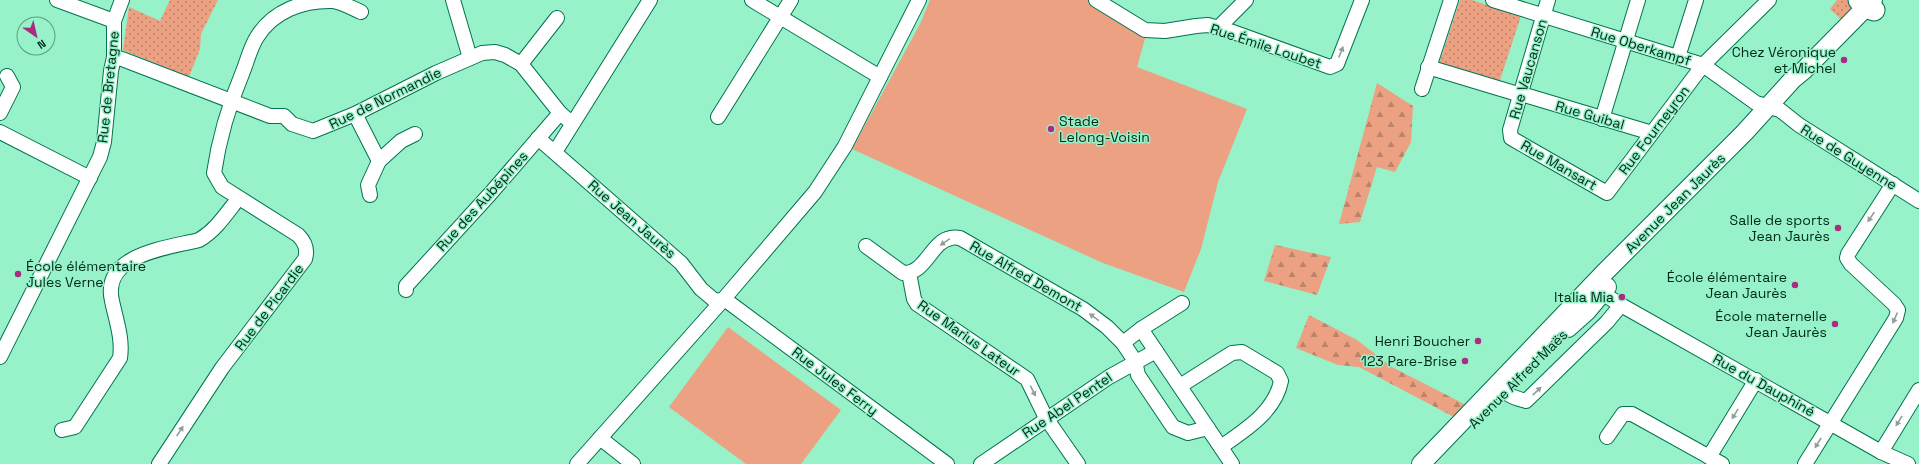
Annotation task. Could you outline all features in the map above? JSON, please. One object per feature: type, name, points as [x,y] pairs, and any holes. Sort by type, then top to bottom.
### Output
[{"type":"main road","name":"Avenue Jean Jaurès","points":[[1596,290],[1762,131],[1793,79],[1804,70],[1871,3]]},
{"type":"main road","name":"Avenue Alfred Maës","points":[[1421,464],[1477,405],[1502,387],[1581,317],[1596,290]]},
{"type":"main road","name":"Avenue Alfred Maës","points":[[1434,464],[1502,387]]},
{"type":"street","points":[[57,0],[114,21]]},
{"type":"street","name":"Rue de Bretagne","points":[[0,357],[100,157],[104,142],[111,71],[114,58],[114,21],[122,0]]},
{"type":"street","points":[[453,0],[470,58]]},
{"type":"street","points":[[555,152],[650,0]]},
{"type":"street","points":[[752,0],[880,77]]},
{"type":"street","points":[[718,118],[791,0]]},
{"type":"street","points":[[577,464],[722,301],[784,229],[830,172],[845,146],[919,0]]},
{"type":"street","points":[[1096,0],[1117,5]]},
{"type":"street","points":[[1218,28],[1246,0]]},
{"type":"street","name":"Rue Émile Loubet","points":[[1117,5],[1145,30],[1165,31],[1208,25],[1233,32],[1330,67],[1337,64],[1362,0]]},
{"type":"street","points":[[1422,89],[1451,0]]},
{"type":"street","name":"Rue Oberkampf","points":[[1493,0],[1545,9],[1626,41],[1703,65],[1756,103],[1774,109]]},
{"type":"street","points":[[1602,119],[1638,0]]},
{"type":"street","points":[[1678,57],[1696,0]]},
{"type":"street","name":"Rue Fourneyron","points":[[1607,193],[1703,65],[1769,0]]},
{"type":"street","name":"Rue de Picardie","points":[[159,464],[225,364],[305,259],[307,252],[304,242],[298,235],[238,199],[222,187],[214,174],[231,100],[257,37],[269,21],[286,9],[303,3],[333,1],[361,12]]},
{"type":"street","name":"Rue Vaucanson","points":[[1511,138],[1510,130],[1525,96],[1545,9]]},
{"type":"street","points":[[1229,17],[1233,32]]},
{"type":"street","points":[[557,18],[521,64],[560,113],[573,123]]},
{"type":"street","name":"Rue de Normandie","points":[[114,58],[122,59],[270,116],[284,116],[292,124],[313,131],[355,114],[436,73],[482,53],[495,52],[505,55],[521,64]]},
{"type":"street","name":"Rue Guibal","points":[[1428,67],[1651,134]]},
{"type":"street","points":[[0,113],[13,87],[7,76]]},
{"type":"street","name":"Rue de Guyenne","points":[[1774,109],[1919,201]]},
{"type":"street","name":"Rue des Aubépines","points":[[406,290],[406,286],[490,194],[560,113]]},
{"type":"street","points":[[355,114],[379,161]]},
{"type":"street","points":[[0,132],[90,178]]},
{"type":"street","points":[[370,195],[368,185],[379,161],[401,141],[414,134]]},
{"type":"street","name":"Rue Jean Jaurès","points":[[538,138],[681,263],[702,290],[714,300],[722,301]]},
{"type":"street","name":"Rue Mansart","points":[[1511,138],[1607,193]]},
{"type":"street","points":[[1805,464],[1896,318],[1898,310],[1894,304],[1851,264],[1847,258],[1866,223],[1893,184]]},
{"type":"street","points":[[62,430],[74,427],[120,358],[122,345],[110,293],[112,282],[119,270],[126,262],[136,256],[199,240],[215,228],[238,199]]},
{"type":"street","name":"Rue Alfred Demont","points":[[909,273],[918,268],[945,241],[950,238],[960,238],[1083,309],[1107,327],[1123,343],[1135,362],[1138,375],[1173,427],[1188,434],[1208,428]]},
{"type":"street","points":[[866,246],[903,272],[909,273]]},
{"type":"street","name":"Rue Marius Lateur","points":[[909,273],[914,299],[918,304],[1027,379],[1046,418],[1078,464]]},
{"type":"street","name":"Rue du Dauphiné","points":[[1596,290],[1880,452],[1908,464]]},
{"type":"street","name":"Rue Jules Ferry","points":[[722,301],[727,301],[732,304],[947,464]]},
{"type":"street","points":[[1123,343],[1141,329],[1182,303]]},
{"type":"street","points":[[1502,387],[1510,396],[1526,401],[1607,322],[1621,305]]},
{"type":"street","points":[[1141,329],[1232,464]]},
{"type":"street","name":"Rue Abel Pentel","points":[[981,464],[1046,418],[1135,362],[1156,351]]},
{"type":"street","points":[[1180,386],[1232,353],[1242,352],[1277,373],[1281,381],[1279,392],[1268,410],[1251,426],[1221,448]]},
{"type":"street","points":[[1709,457],[1756,380]]},
{"type":"street","points":[[1880,452],[1919,390]]},
{"type":"street","points":[[1607,437],[1623,414],[1632,414],[1722,464]]},
{"type":"street","points":[[600,438],[633,464]]},
{"type":"green space","points":[[170,0],[218,0],[201,34],[200,49],[189,77],[123,50],[129,7],[160,21]]},
{"type":"green space","name":"Stade Lelong-Voisin","points":[[930,0],[1089,0],[1146,35],[1137,67],[1247,109],[1218,182],[1201,249],[1184,292],[1103,263],[852,149],[920,24]]},
{"type":"green space","points":[[1460,0],[1472,0],[1521,16],[1499,83],[1439,64]]},
{"type":"green space","points":[[1837,0],[1848,0],[1852,6],[1853,11],[1843,21],[1830,9]]},
{"type":"green space","points":[[1377,83],[1413,106],[1411,142],[1395,172],[1377,167],[1360,222],[1339,224]]},
{"type":"green space","points":[[1275,245],[1331,257],[1317,295],[1264,281]]},
{"type":"green space","points":[[1309,315],[1357,340],[1392,367],[1466,405],[1454,417],[1359,367],[1338,365],[1296,348]]},
{"type":"green space","points":[[728,327],[841,410],[801,464],[746,464],[669,407]]},
{"type":"place","name":"Chez Véronique et Michel","points":[[1844,60]]},
{"type":"place","name":"Stade Lelong-Voisin","points":[[1051,129]]},
{"type":"place","name":"Salle de sports Jean Jaurès","points":[[1838,228]]},
{"type":"place","name":"École élémentaire Jules Verne","points":[[18,274]]},
{"type":"place","name":"École élémentaire Jean Jaurès","points":[[1795,285]]},
{"type":"place","name":"Italia Mia","points":[[1622,297]]},
{"type":"place","name":"École maternelle Jean Jaurès","points":[[1835,324]]},
{"type":"place","name":"Henri Boucher","points":[[1478,341]]},
{"type":"place","name":"123 Pare-Brise","points":[[1465,361]]}]
